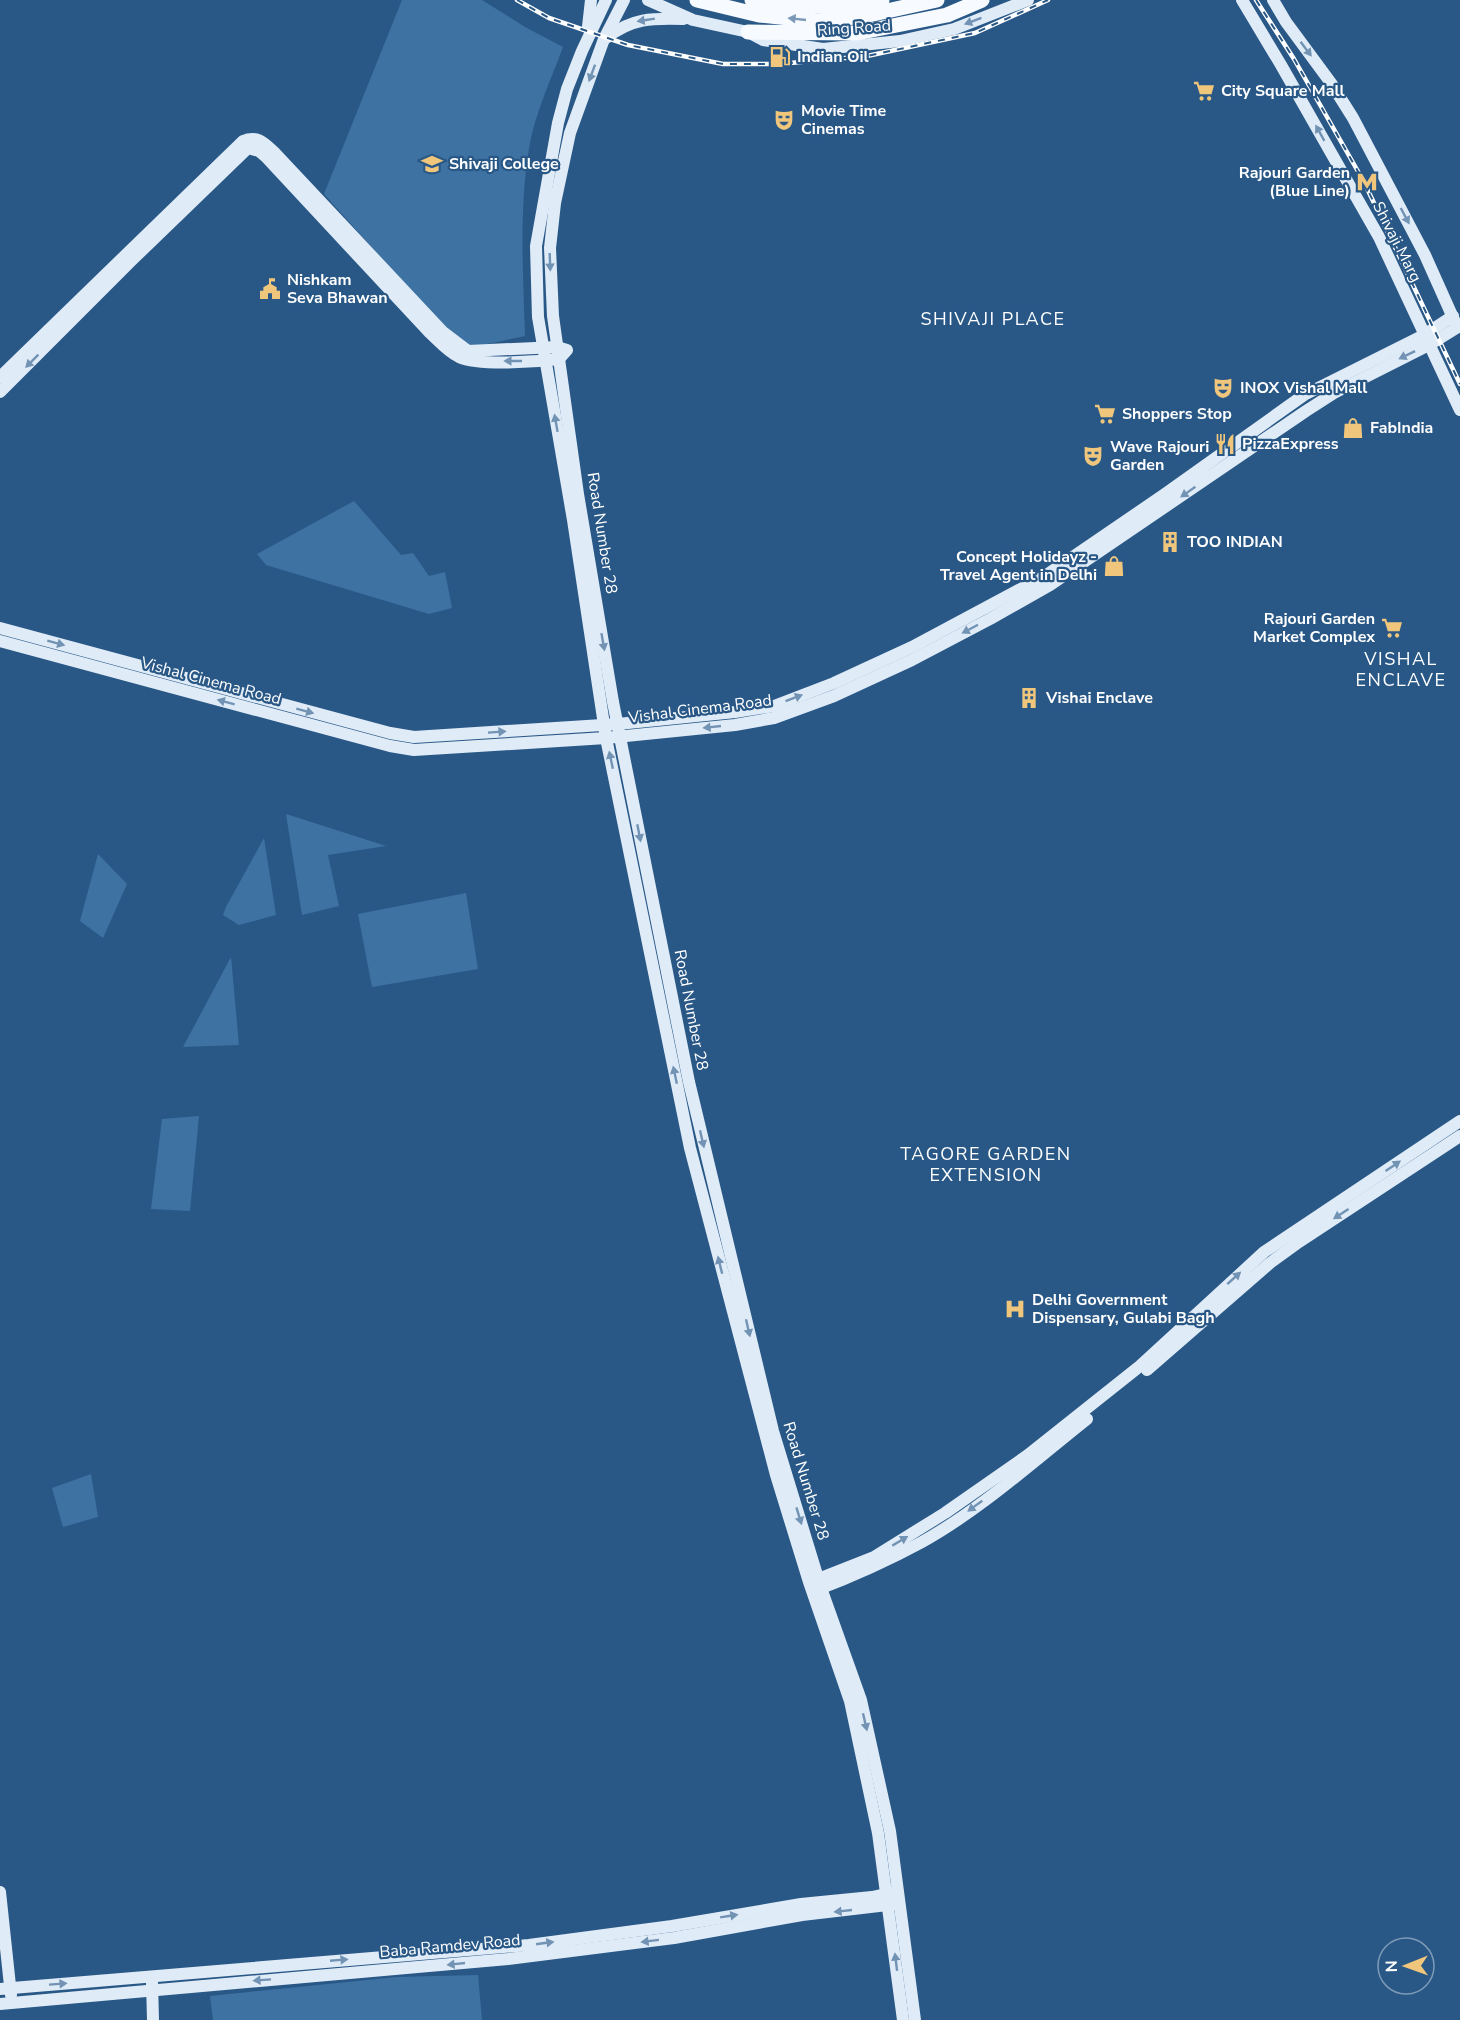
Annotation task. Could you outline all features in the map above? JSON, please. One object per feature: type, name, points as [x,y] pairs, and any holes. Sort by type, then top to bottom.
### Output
[{"type":"main road","points":[[697,0],[759,15],[818,21],[864,16],[937,0]]},
{"type":"main road","points":[[752,0],[816,6],[882,0]]},
{"type":"main road","points":[[748,32],[857,33],[946,15],[982,0]]},
{"type":"street","points":[[582,51],[590,18],[591,0]]},
{"type":"street","points":[[582,51],[606,0]]},
{"type":"street","name":"Road Number 28","points":[[624,0],[604,39],[572,129],[555,203],[550,248],[553,316],[578,494],[619,730],[691,1092],[773,1431],[815,1585]]},
{"type":"street","name":"Ring Road","points":[[648,0],[693,20],[748,32],[764,40],[823,50],[900,41],[954,28],[1028,0]]},
{"type":"street","name":"Shivaji Marg","points":[[1242,0],[1379,237],[1460,410]]},
{"type":"street","name":"Shivaji Marg","points":[[1273,0],[1353,118],[1425,255],[1457,325]]},
{"type":"street","points":[[604,39],[619,28],[641,20],[667,18],[693,20]]},
{"type":"street","name":"Road Number 28","points":[[582,51],[567,89],[558,123],[536,246],[538,317],[573,515],[605,731],[690,1148],[774,1467],[815,1585],[861,1700],[890,1831],[903,2020]]},
{"type":"street","points":[[558,123],[572,129]]},
{"type":"street","points":[[0,392],[207,181],[243,141],[251,138],[259,139],[278,163],[367,259],[443,332],[459,351],[558,353]]},
{"type":"street","points":[[0,377],[207,181]]},
{"type":"street","name":"Vishal Cinema Road","points":[[1047,580],[1318,387],[1457,325]]},
{"type":"street","name":"Vishal Cinema Road","points":[[0,641],[390,746],[414,750],[605,731],[735,725],[774,718],[834,696],[912,660],[1047,580],[1334,393],[1426,340]]},
{"type":"street","points":[[1279,413],[1285,424]]},
{"type":"street","name":"Vishal Cinema Road","points":[[0,628],[398,735],[414,737],[605,731]]},
{"type":"street","points":[[815,1585],[874,1557],[945,1513],[1028,1455],[1140,1366],[1264,1251],[1460,1121]]},
{"type":"street","points":[[815,1585],[877,1565],[924,1541],[975,1506],[1146,1371],[1270,1263],[1460,1136]]},
{"type":"street","points":[[0,1892],[4,1997],[152,1977],[408,1961]]},
{"type":"street","name":"Road Number 28","points":[[894,1898],[915,2020]]},
{"type":"street","name":"Baba Ramdev Road","points":[[4,1997],[152,1990],[408,1961],[508,1959],[674,1938],[894,1898]]},
{"type":"street","points":[[152,1977],[153,2020]]},
{"type":"shaded area","name":"Shivaji College","points":[[402,0],[482,0],[563,47],[535,122],[529,148],[522,242],[525,336],[473,347],[446,330],[324,194]]},
{"type":"shaded area","points":[[354,501],[401,555],[413,553],[429,576],[445,572],[452,608],[429,614],[266,565],[257,554]]},
{"type":"shaded area","points":[[286,814],[386,846],[328,855],[339,906],[302,915]]},
{"type":"shaded area","points":[[264,838],[276,915],[239,925],[223,915]]},
{"type":"shaded area","points":[[98,854],[127,884],[103,938],[80,921]]},
{"type":"shaded area","points":[[466,893],[478,969],[372,987],[358,914]]},
{"type":"shaded area","points":[[231,957],[239,1045],[183,1047]]},
{"type":"shaded area","points":[[199,1116],[190,1211],[151,1209],[162,1119]]},
{"type":"shaded area","points":[[91,1474],[98,1517],[63,1527],[52,1488]]},
{"type":"shaded area","points":[[478,1975],[482,2020],[213,2020],[210,1996],[397,1977]]},
{"type":"railway","points":[[517,0],[549,18],[628,45],[723,64],[779,64],[867,56],[975,33],[1048,0]]},
{"type":"railway","points":[[1256,0],[1294,59],[1364,182],[1460,384]]},
{"type":"place","name":"Indian Oil","points":[[780,57]]},
{"type":"place","name":"City Square Mall","points":[[1204,91]]},
{"type":"place","name":"Movie Time Cinemas","points":[[784,120]]},
{"type":"place","name":"Shivaji College","points":[[432,164]]},
{"type":"place","name":"Rajouri Garden (Blue Line)","points":[[1367,182]]},
{"type":"place","name":"Nishkam Seva Bhawan","points":[[270,289]]},
{"type":"place","name":"INOX Vishal Mall","points":[[1223,388]]},
{"type":"place","name":"Shoppers Stop","points":[[1105,414]]},
{"type":"place","name":"FabIndia","points":[[1353,428]]},
{"type":"place","name":"PizzaExpress","points":[[1225,444]]},
{"type":"place","name":"Wave Rajouri Garden","points":[[1093,456]]},
{"type":"place","name":"TOO INDIAN","points":[[1170,542]]},
{"type":"place","name":"Concept Holidayz - Travel Agent in Delhi","points":[[1114,566]]},
{"type":"place","name":"Rajouri Garden Market Complex","points":[[1392,628]]},
{"type":"place","name":"Vishai Enclave","points":[[1029,698]]},
{"type":"place","name":"Delhi Government Dispensary, Gulabi Bagh","points":[[1015,1309]]},
{"type":"district","name":"SHIVAJI PLACE","points":[[993,319]]},
{"type":"district","name":"VISHAL ENCLAVE","points":[[1401,669]]},
{"type":"district","name":"TAGORE GARDEN EXTENSION","points":[[986,1164]]}]
